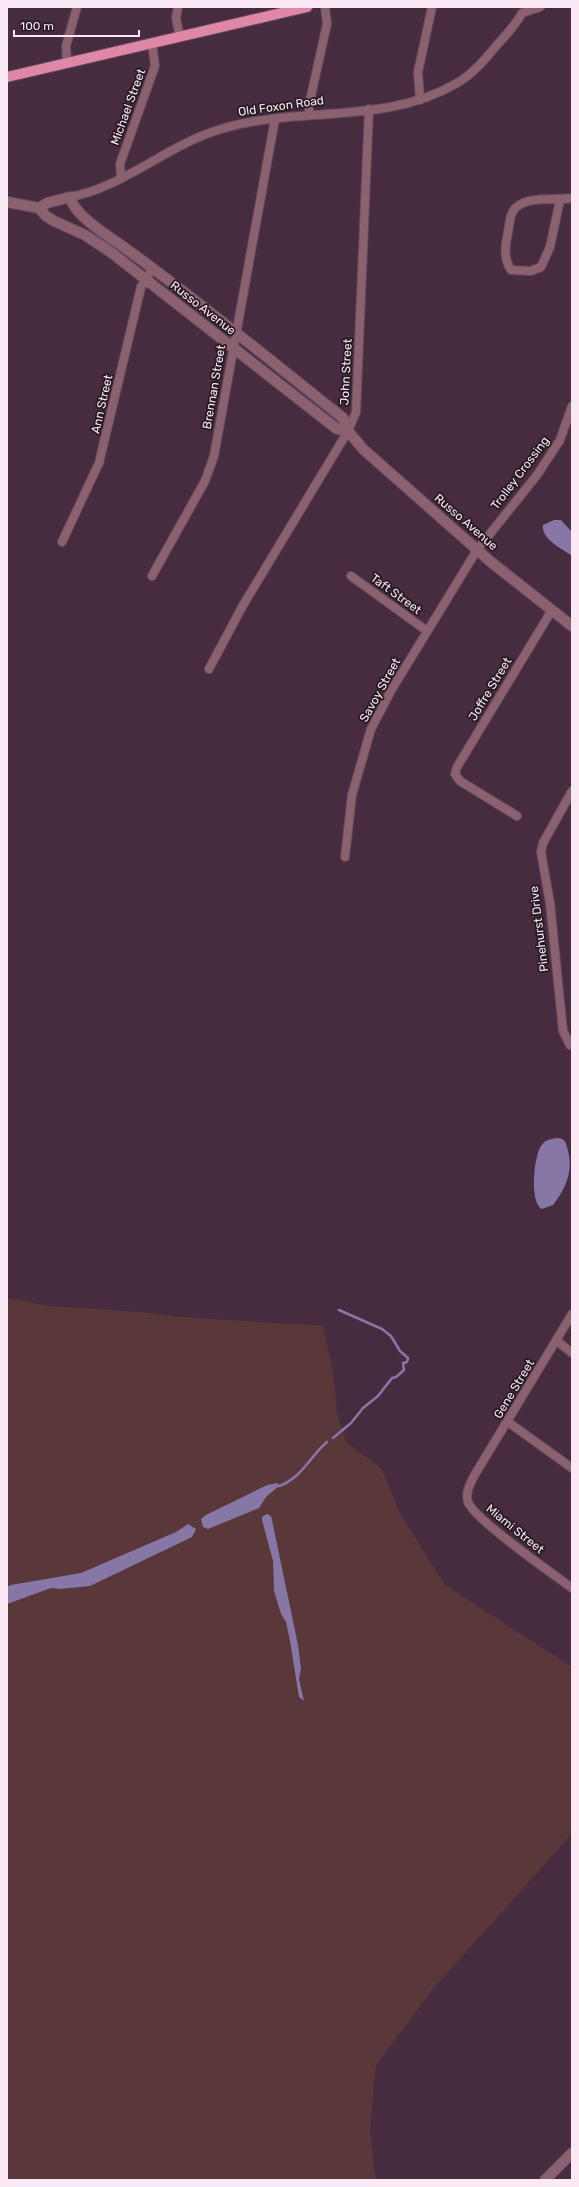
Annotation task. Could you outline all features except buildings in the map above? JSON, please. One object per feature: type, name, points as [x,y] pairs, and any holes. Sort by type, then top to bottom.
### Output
[{"type":"main road","points":[[7,77],[306,7]]},
{"type":"street","points":[[67,63],[66,46],[77,7]]},
{"type":"street","points":[[178,7],[176,18],[180,37]]},
{"type":"street","points":[[309,115],[310,98],[327,24],[325,7]]},
{"type":"street","points":[[420,100],[418,72],[432,7]]},
{"type":"street","name":"Old Foxon Road","points":[[39,208],[47,203],[95,191],[152,160],[207,134],[235,125],[275,119],[369,109],[420,100],[457,83],[469,75],[510,31],[522,13],[540,7]]},
{"type":"street","name":"Michael Street","points":[[121,178],[120,164],[155,66],[152,43]]},
{"type":"street","name":"John Street","points":[[209,669],[242,607],[348,431],[357,404],[369,109]]},
{"type":"street","name":"Brennan Street","points":[[152,576],[205,481],[214,456],[235,333],[275,119]]},
{"type":"street","name":"Russo Avenue","points":[[70,197],[72,202],[85,218],[153,268],[343,418],[348,431],[363,448],[477,550],[572,626]]},
{"type":"street","points":[[560,200],[546,257],[541,267],[531,272],[511,270],[506,263],[505,249],[512,214],[516,207],[523,202],[572,198]]},
{"type":"street","points":[[7,202],[39,208]]},
{"type":"street","name":"Russo Avenue","points":[[39,208],[46,216],[54,221],[103,246],[337,429],[348,431]]},
{"type":"street","name":"Ann Street","points":[[62,542],[99,463],[141,287],[145,278],[153,268]]},
{"type":"street","name":"Trolley Crossing","points":[[477,550],[536,475],[560,440],[572,406]]},
{"type":"street","name":"Savoy Street","points":[[345,857],[352,796],[371,729],[427,631],[477,550]]},
{"type":"street","name":"Taft Street","points":[[351,576],[427,631]]},
{"type":"street","name":"Joffre Street","points":[[517,816],[460,780],[455,774],[457,767],[552,610]]},
{"type":"street","name":"Pinehurst Drive","points":[[570,1045],[563,1031],[550,903],[541,852],[543,843],[572,791]]},
{"type":"street","name":"Gene Street","points":[[474,1476],[572,1314]]},
{"type":"street","points":[[557,1341],[572,1352]]},
{"type":"street","points":[[508,1422],[572,1468]]},
{"type":"street","name":"Miami Street","points":[[474,1476],[467,1494],[468,1503],[474,1510],[572,1588]]},
{"type":"street","points":[[545,2180],[572,2153]]},
{"type":"shaded area","points":[[554,520],[561,520],[572,532],[572,556],[553,543],[545,535],[543,525]]},
{"type":"shaded area","points":[[557,1138],[563,1139],[567,1145],[570,1163],[568,1178],[553,1205],[542,1209],[538,1205],[535,1198],[534,1179],[536,1159],[538,1151],[544,1142]]},
{"type":"shaded area","points":[[7,1298],[49,1306],[140,1312],[179,1317],[323,1326],[334,1377],[337,1412],[346,1442],[381,1468],[401,1515],[445,1585],[572,1667],[572,1832],[432,1990],[376,2065],[370,2130],[376,2180],[7,2180]]},
{"type":"shaded area","points":[[278,1483],[279,1486],[266,1497],[259,1508],[208,1529],[203,1527],[201,1519],[206,1515],[267,1485]]},
{"type":"shaded area","points":[[267,1514],[271,1516],[272,1520],[298,1645],[301,1669],[299,1679],[304,1701],[299,1697],[286,1622],[281,1614],[274,1591],[273,1561],[262,1520],[262,1517]]},
{"type":"shaded area","points":[[188,1524],[196,1529],[192,1537],[90,1586],[60,1589],[51,1588],[7,1604],[7,1587],[11,1585],[81,1573],[176,1532]]},
{"type":"waterway","points":[[333,1438],[351,1423],[363,1408],[378,1396],[392,1378],[396,1377],[404,1370],[403,1363],[407,1362],[408,1358],[400,1351],[391,1336],[382,1329],[339,1310]]},
{"type":"waterway","points":[[279,1486],[294,1478],[327,1442]]}]
